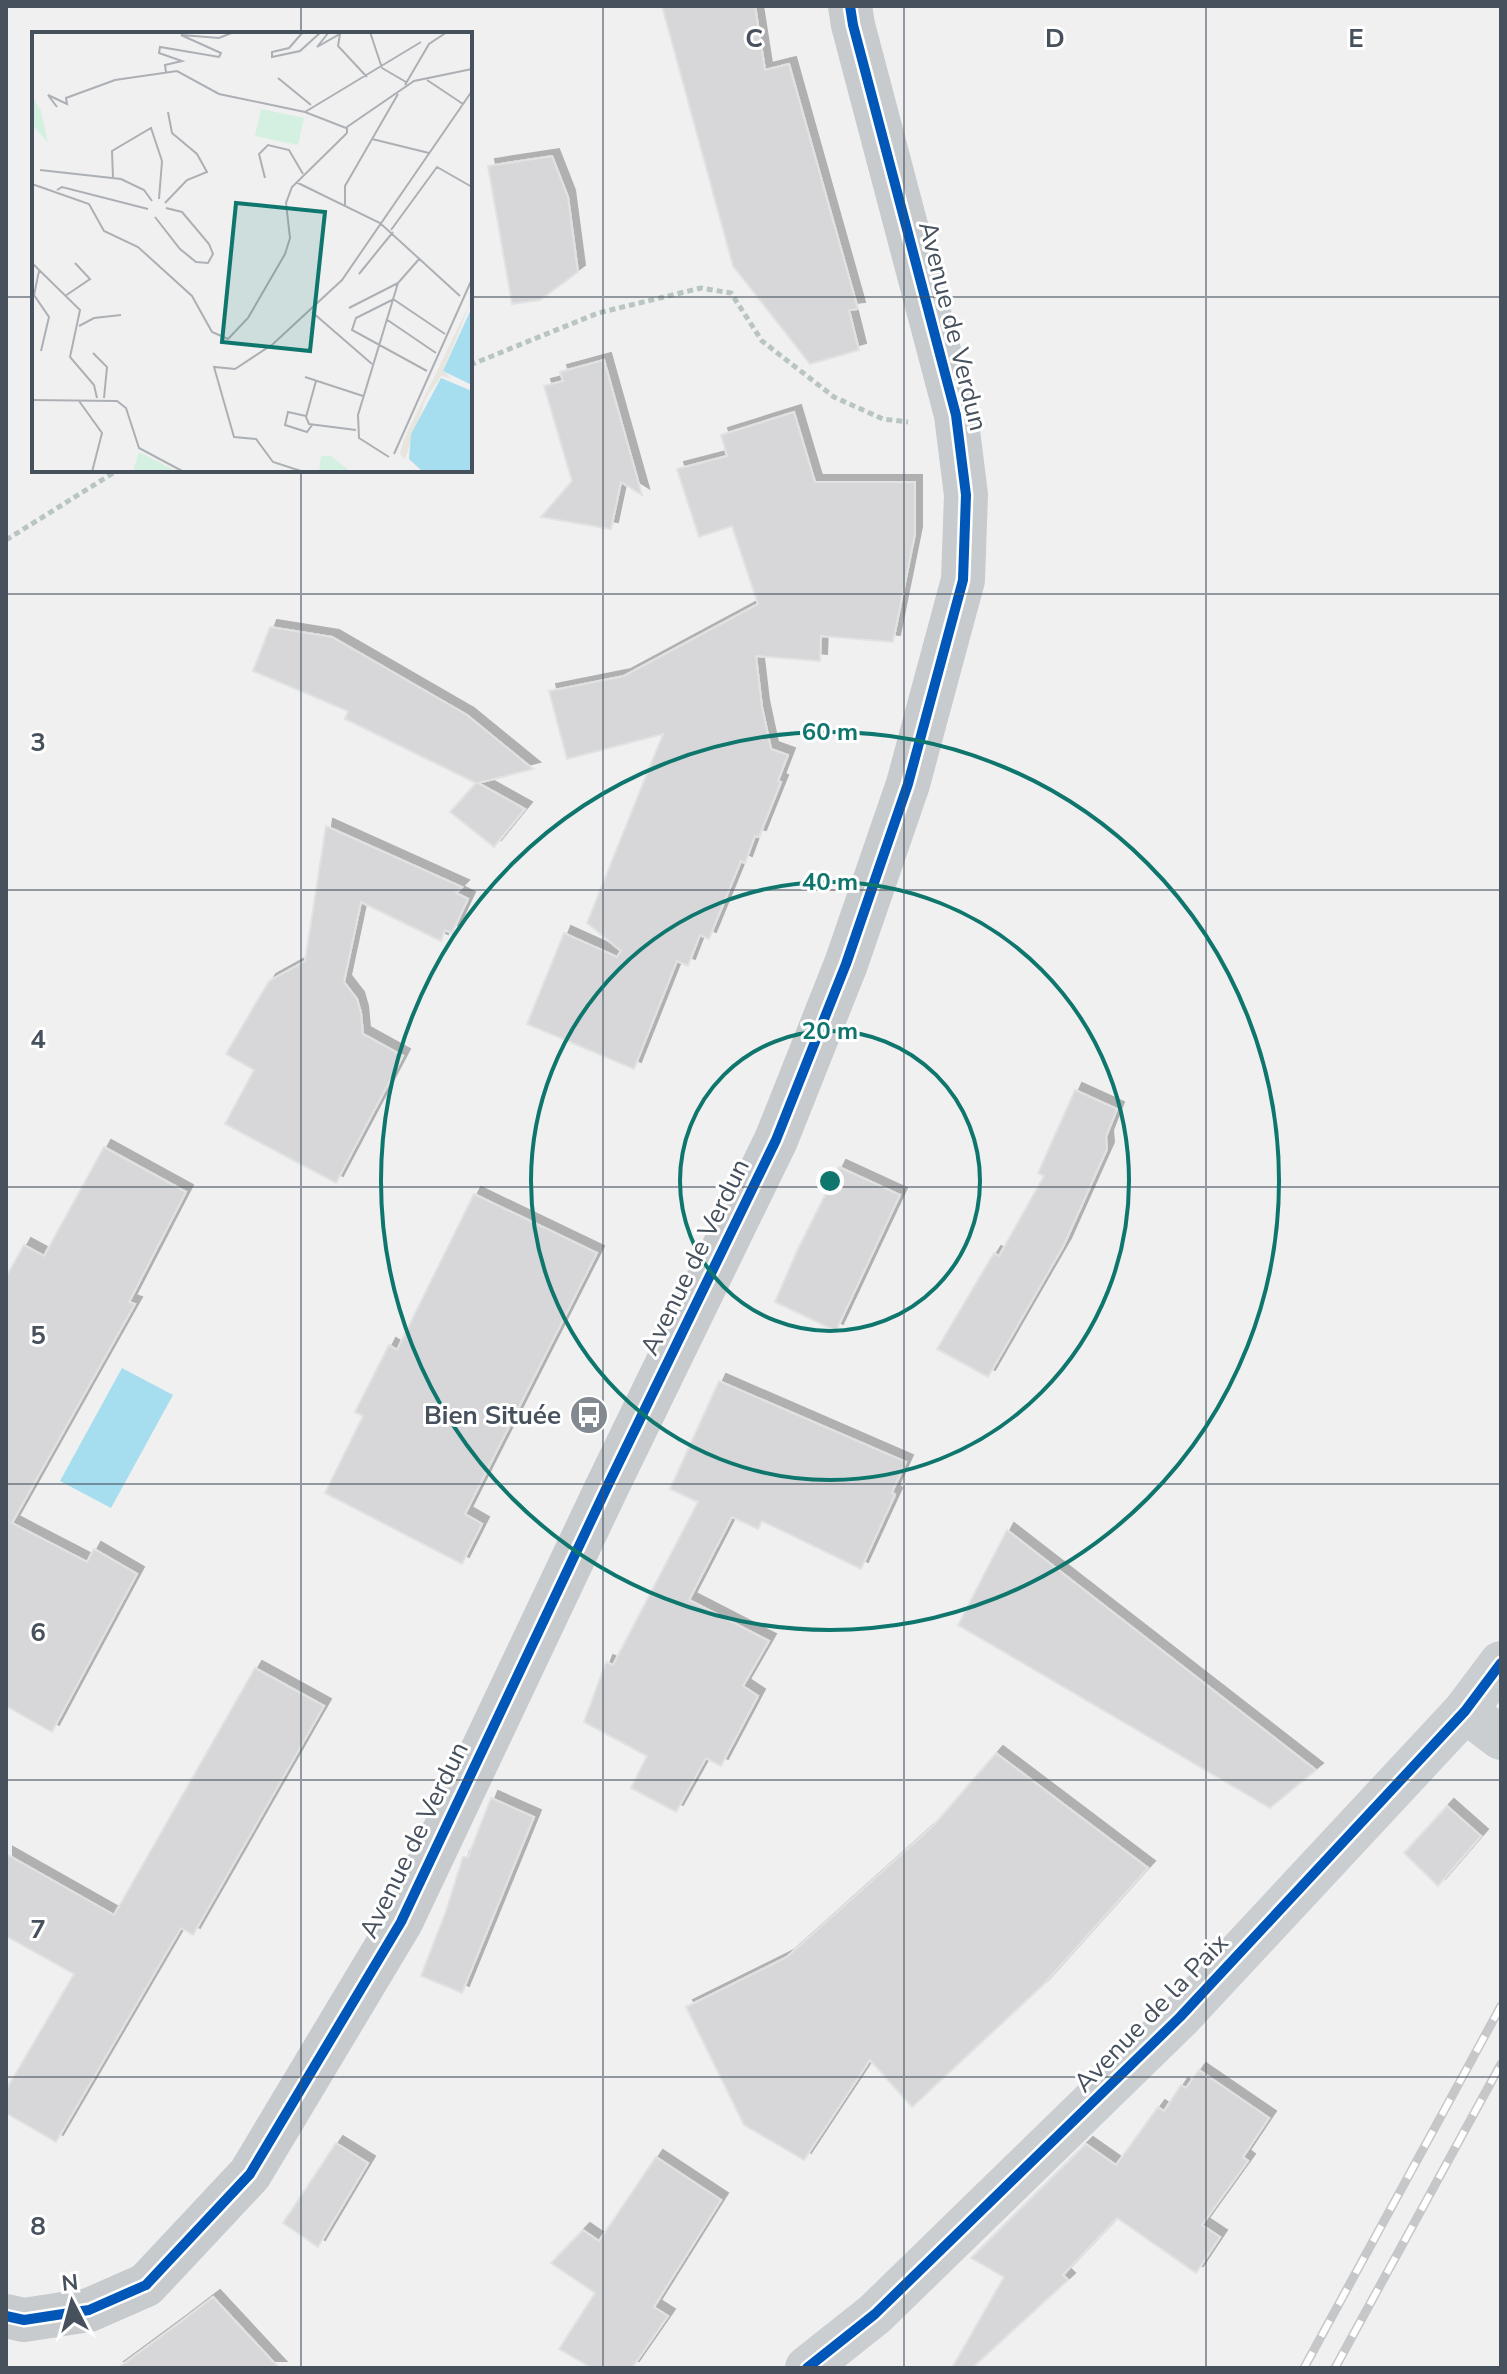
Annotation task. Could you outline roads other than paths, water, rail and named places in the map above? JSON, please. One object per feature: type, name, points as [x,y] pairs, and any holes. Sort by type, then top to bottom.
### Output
[{"type":"main road","name":"Avenue de Verdun","points":[[6,2316],[24,2320],[89,2310],[146,2285],[250,2174],[401,1922],[776,1140],[846,964],[908,784],[963,580],[966,495],[956,415],[850,6]]},
{"type":"street","name":"Avenue de la Paix","points":[[807,2368],[875,2314],[1180,2017],[1465,1711],[1501,1663]]},
{"type":"street","points":[[1465,1711],[1501,1738]]},
{"type":"water","points":[[122,1368],[173,1395],[111,1508],[60,1481]]},
{"type":"railway","points":[[1304,2368],[1501,2006]]},
{"type":"railway","points":[[1335,2368],[1501,2064]]},
{"type":"place","name":"Bien Située","points":[[589,1415]]}]
